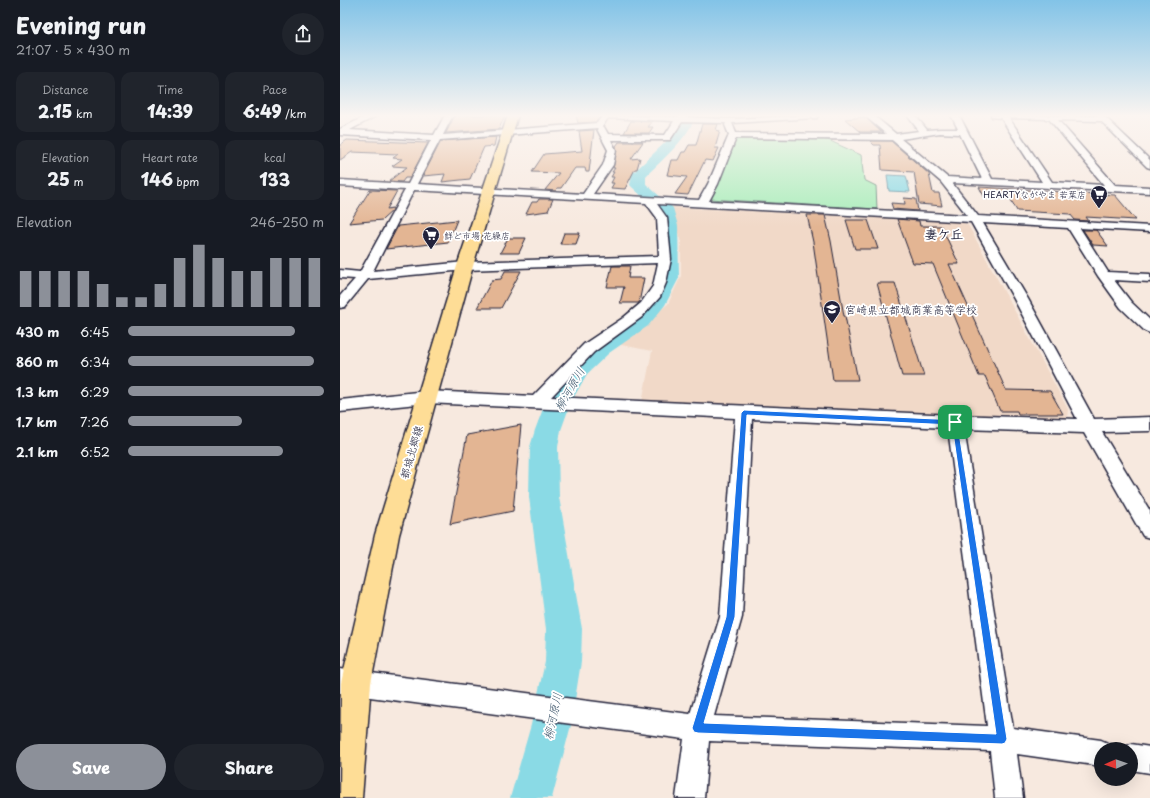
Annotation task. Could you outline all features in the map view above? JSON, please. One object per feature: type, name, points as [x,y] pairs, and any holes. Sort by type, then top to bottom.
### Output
[{"type":"main road","name":"都城北郷線","points":[[345,798],[348,682],[387,535],[465,266],[502,152]]},
{"type":"street","points":[[340,304],[364,276],[429,152]]},
{"type":"street","points":[[586,197],[608,165],[611,152]]},
{"type":"street","points":[[702,204],[713,184],[726,152]]},
{"type":"street","points":[[912,152],[944,180],[975,219],[1021,299],[1089,426],[1150,529]]},
{"type":"street","points":[[974,152],[988,182]]},
{"type":"street","points":[[1028,152],[1049,184]]},
{"type":"street","points":[[1082,152],[1112,188]]},
{"type":"street","points":[[1139,152],[1148,161]]},
{"type":"street","points":[[944,180],[1150,190]]},
{"type":"street","points":[[340,183],[1150,229]]},
{"type":"street","points":[[542,403],[561,374],[590,347],[634,317],[650,301],[658,286],[665,259],[662,218],[649,201]]},
{"type":"street","points":[[1072,225],[1104,276],[1126,304],[1150,328]]},
{"type":"street","points":[[340,274],[364,276],[465,266],[665,259]]},
{"type":"street","points":[[1104,276],[1150,278]]},
{"type":"street","points":[[340,406],[427,397],[568,405],[955,422],[1089,426],[1150,424]]},
{"type":"street","points":[[690,798],[698,728],[731,617],[744,413]]},
{"type":"street","points":[[955,422],[1002,739],[1009,798]]},
{"type":"street","points":[[348,682],[558,708],[698,728],[1002,739],[1094,752]]},
{"type":"street","points":[[1138,758],[1150,760]]},
{"type":"shaded area","name":"宮崎県立都城商業高等学校","points":[[670,207],[961,222],[968,225],[1068,409],[1067,418],[943,418],[642,402],[652,351],[616,344],[668,304],[681,276],[681,241]]},
{"type":"green space","points":[[730,152],[855,152],[861,155],[864,180],[876,186],[877,209],[710,199]]},
{"type":"water","points":[[887,175],[906,176],[910,192],[889,191]]},
{"type":"building","points":[[340,152],[352,152],[340,160]]},
{"type":"building","points":[[358,152],[423,152],[410,178],[405,178],[402,182],[389,181],[407,167],[392,166],[402,159],[393,158],[398,154]]},
{"type":"building","points":[[435,152],[482,152],[470,179],[442,182],[445,174],[423,176]]},
{"type":"building","points":[[591,152],[589,172],[586,172],[585,168],[575,168],[561,188],[557,188],[556,191],[545,190],[559,173],[532,172],[544,154]]},
{"type":"building","points":[[617,152],[636,152],[631,159],[640,158],[637,169],[635,169],[625,189],[611,188],[614,183],[611,183],[614,177],[611,177],[615,168],[613,168]]},
{"type":"building","points":[[682,152],[717,152],[713,161],[705,160],[688,195],[675,194],[687,177],[667,175],[671,160],[678,160]]},
{"type":"building","points":[[881,152],[904,152],[929,174],[933,193],[939,193],[942,206],[919,204],[914,172],[882,170]]},
{"type":"building","points":[[979,187],[1115,195],[1136,220],[1086,217],[1089,221],[1075,220],[1070,214],[1017,211],[1010,198],[985,198]]},
{"type":"building","points":[[370,190],[397,191],[387,209],[393,208],[393,210],[382,220],[349,223]]},
{"type":"building","points":[[904,198],[916,199],[918,211],[893,209],[891,203],[905,204]]},
{"type":"building","points":[[539,199],[553,199],[548,211],[526,214],[532,202],[537,202]]},
{"type":"building","points":[[807,215],[825,215],[858,380],[833,380],[813,242]]},
{"type":"building","points":[[897,219],[919,221],[920,226],[941,226],[959,264],[949,264],[1006,390],[1050,391],[1063,414],[1018,414],[1017,411],[1000,411],[985,376],[979,376],[933,264],[913,263]]},
{"type":"building","points":[[457,220],[448,242],[386,249],[398,226]]},
{"type":"building","points":[[846,220],[868,220],[878,249],[855,249]]},
{"type":"building","points":[[1083,230],[1096,230],[1108,246],[1093,245]]},
{"type":"building","points":[[564,233],[580,233],[576,244],[560,244]]},
{"type":"building","points":[[508,238],[526,238],[519,253],[500,253]]},
{"type":"building","points":[[612,266],[630,266],[628,278],[644,278],[639,303],[620,303],[624,287],[607,287]]},
{"type":"building","points":[[505,271],[521,271],[501,308],[477,308],[492,280],[501,279]]},
{"type":"building","points":[[877,283],[895,283],[924,376],[902,376]]},
{"type":"building","points":[[521,425],[513,511],[450,524],[467,435]]},
{"type":"waterway","name":"柳河原川","points":[[531,798],[551,725],[563,662],[564,629],[544,497],[544,447],[548,430],[559,401],[578,368],[601,347],[640,321],[658,300],[669,278],[669,226],[665,208],[638,185],[639,175],[663,152]]},
{"type":"place","name":"HEARTYながやま 若葉店","points":[[1099,209]]},
{"type":"place","name":"鮮ど市場 花繰店","points":[[431,250]]},
{"type":"place","name":"宮崎県立都城商業高等学校","points":[[832,324]]},
{"type":"district","name":"妻ケ丘","points":[[944,233]]},
{"type":"route","points":[[744,413],[955,422],[1002,739],[698,728],[731,617],[744,413]]}]
